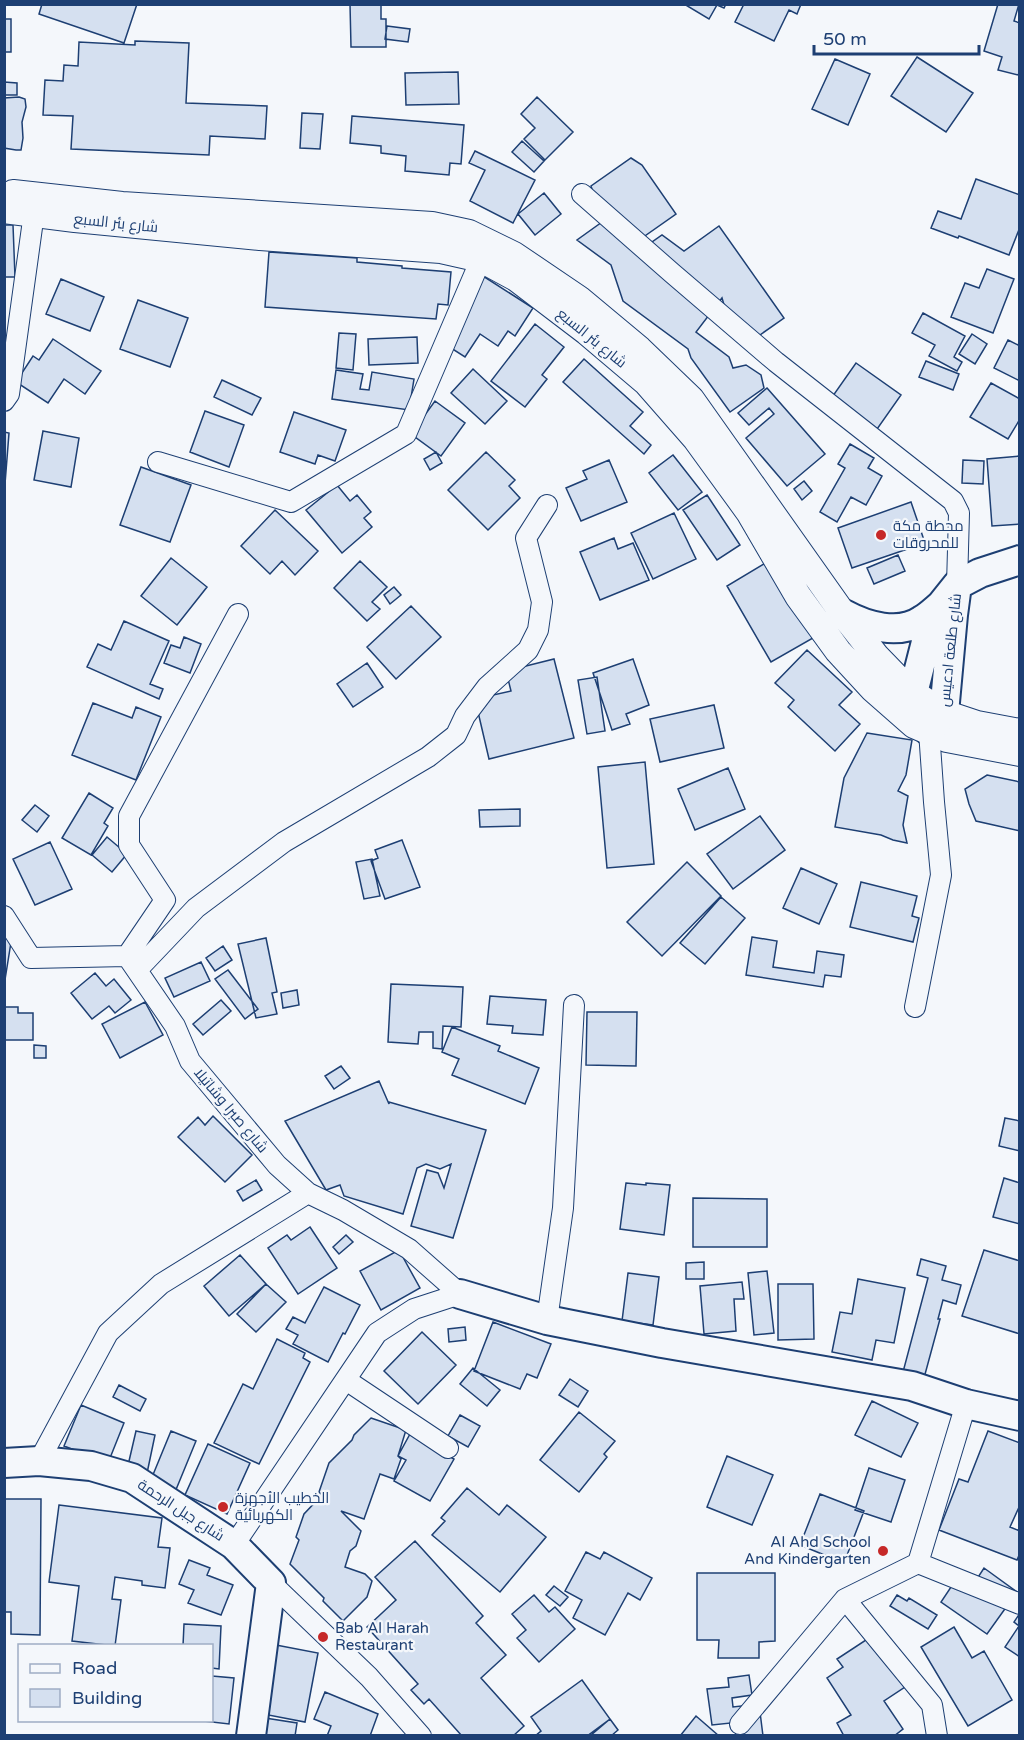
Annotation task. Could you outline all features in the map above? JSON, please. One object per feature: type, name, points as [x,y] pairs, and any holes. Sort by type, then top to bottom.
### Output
[{"type":"main road","name":"شارع طلعة ادعيس","points":[[937,722],[913,693],[928,634],[949,595],[980,573],[1020,560]]},
{"type":"main road","points":[[843,614],[863,624],[892,628],[906,627],[920,622],[949,595]]},
{"type":"main road","name":"شارع طلعة ادعيس","points":[[937,722],[953,615],[949,595]]},
{"type":"main road","points":[[460,1294],[547,1320],[662,1343],[912,1386],[966,1404],[1020,1416]]},
{"type":"main road","name":"شارع جبل الرحمة","points":[[4,1464],[39,1461],[91,1466],[132,1478],[234,1545],[271,1583]]},
{"type":"main road","points":[[251,1736],[271,1583]]},
{"type":"street","name":"شارع بئر السبع","points":[[4,192],[122,205],[432,225],[469,233],[514,255],[579,299],[639,348],[691,399],[843,614],[876,656],[913,693]]},
{"type":"street","points":[[582,194],[776,362],[953,501],[959,513],[949,595]]},
{"type":"street","name":"شارع بئر السبع","points":[[4,210],[260,237],[441,250],[481,259],[516,278],[587,332],[646,382],[696,440],[748,512],[798,596],[838,651],[896,710],[914,725],[937,722],[976,724],[1020,732]]},
{"type":"street","points":[[4,401],[9,394],[34,213]]},
{"type":"street","points":[[158,462],[291,502],[406,434],[481,259]]},
{"type":"street","points":[[4,916],[31,958],[132,963],[196,908],[284,842],[428,757],[456,735],[465,716],[487,687],[528,650],[538,630],[542,602],[526,537],[547,505]]},
{"type":"street","points":[[132,963],[165,900],[129,844],[129,816],[237,614]]},
{"type":"street","name":"شارع بئر السبع","points":[[937,722],[947,739],[1020,753]]},
{"type":"street","points":[[915,1007],[941,875],[933,802],[937,722]]},
{"type":"street","name":"شارع صبرا وشاتيلا","points":[[132,963],[175,1026],[190,1061],[277,1165],[308,1192],[409,1249],[460,1294]]},
{"type":"street","points":[[547,1320],[563,1208],[574,1005]]},
{"type":"street","points":[[39,1461],[108,1333],[161,1284],[308,1192]]},
{"type":"street","points":[[234,1545],[377,1333],[414,1309],[460,1294]]},
{"type":"street","points":[[346,1380],[448,1448]]},
{"type":"street","points":[[740,1724],[845,1599],[918,1563],[966,1404]]},
{"type":"street","points":[[918,1563],[1020,1604]]},
{"type":"street","points":[[271,1583],[369,1677],[421,1736]]},
{"type":"street","points":[[845,1599],[932,1706],[937,1736]]},
{"type":"building","points":[[42,4],[137,4],[124,43],[39,14]]},
{"type":"building","points":[[350,4],[381,4],[381,19],[386,19],[386,47],[351,47]]},
{"type":"building","points":[[684,4],[726,4],[724,8],[717,5],[709,19]]},
{"type":"building","points":[[744,4],[801,4],[797,14],[789,10],[774,41],[735,22]]},
{"type":"building","points":[[998,4],[1019,4],[1014,21],[1020,23],[1020,71],[1018,75],[998,70],[1002,57],[984,51]]},
{"type":"building","points":[[4,19],[11,19],[11,52],[4,52]]},
{"type":"building","points":[[387,26],[410,29],[408,42],[385,39]]},
{"type":"building","points":[[135,41],[189,43],[186,103],[267,106],[265,139],[210,136],[209,155],[71,149],[73,116],[43,115],[45,80],[63,81],[64,65],[78,66],[79,42],[135,45]]},
{"type":"building","points":[[917,57],[973,93],[946,132],[891,96]]},
{"type":"building","points":[[835,59],[870,74],[848,125],[812,109]]},
{"type":"building","points":[[458,72],[459,104],[406,105],[405,73]]},
{"type":"building","points":[[4,82],[17,83],[17,95],[4,95]]},
{"type":"building","points":[[537,97],[573,132],[545,160],[524,139],[535,128],[521,114]]},
{"type":"building","points":[[4,98],[25,99],[26,107],[22,122],[21,150],[4,148]]},
{"type":"building","points":[[302,113],[323,114],[320,149],[300,148]]},
{"type":"building","points":[[352,116],[464,125],[461,164],[450,163],[449,175],[405,171],[406,156],[381,153],[381,146],[350,143]]},
{"type":"building","points":[[522,141],[544,161],[534,172],[512,152]]},
{"type":"building","points":[[475,151],[535,180],[513,223],[470,201],[485,170],[469,163]]},
{"type":"building","points":[[631,158],[642,165],[676,214],[642,238],[649,244],[662,235],[684,251],[719,226],[784,318],[757,337],[727,315],[722,298],[696,332],[729,357],[733,368],[746,365],[761,375],[764,388],[730,412],[691,358],[688,349],[623,301],[611,265],[577,240],[602,222],[591,186]]},
{"type":"building","points":[[976,179],[1020,195],[1020,227],[1009,255],[931,228],[938,211],[961,219]]},
{"type":"building","points":[[544,193],[561,214],[535,235],[518,214]]},
{"type":"building","points":[[4,225],[13,225],[15,277],[4,277]]},
{"type":"building","points":[[269,252],[357,258],[357,262],[451,272],[448,305],[438,304],[436,319],[265,307]]},
{"type":"building","points":[[987,269],[1014,279],[993,333],[951,317],[965,283],[979,288]]},
{"type":"building","points":[[483,276],[533,308],[515,336],[508,331],[498,346],[480,334],[465,357],[440,341]]},
{"type":"building","points":[[61,279],[104,297],[90,331],[46,314]]},
{"type":"building","points":[[138,300],[188,318],[170,367],[120,349]]},
{"type":"building","points":[[923,313],[965,336],[954,357],[962,362],[957,371],[929,356],[935,345],[912,333]]},
{"type":"building","points":[[535,324],[564,347],[542,375],[547,379],[525,407],[491,381]]},
{"type":"building","points":[[339,333],[356,334],[353,370],[336,368]]},
{"type":"building","points":[[972,334],[987,344],[975,364],[959,354]]},
{"type":"building","points":[[417,337],[418,363],[369,365],[368,339]]},
{"type":"building","points":[[53,339],[101,371],[85,394],[64,379],[48,403],[16,382],[33,356],[39,360]]},
{"type":"building","points":[[1008,340],[1018,345],[1020,342],[1020,381],[994,368]]},
{"type":"building","points":[[584,359],[643,412],[630,426],[651,445],[644,454],[563,382]]},
{"type":"building","points":[[926,361],[959,374],[953,390],[919,377]]},
{"type":"building","points":[[856,363],[901,395],[875,432],[830,400]]},
{"type":"building","points":[[473,369],[507,401],[485,424],[451,393]]},
{"type":"building","points":[[336,370],[363,374],[360,389],[369,390],[372,372],[414,379],[409,410],[332,399]]},
{"type":"building","points":[[222,380],[261,398],[252,415],[214,397]]},
{"type":"building","points":[[991,383],[1020,399],[1020,419],[1008,439],[970,417]]},
{"type":"building","points":[[767,388],[825,454],[787,486],[746,438],[774,414],[769,408],[749,425],[738,413]]},
{"type":"building","points":[[435,401],[465,423],[441,456],[411,434]]},
{"type":"building","points":[[205,411],[244,425],[229,467],[190,452]]},
{"type":"building","points":[[294,412],[346,430],[335,461],[318,455],[315,464],[280,452]]},
{"type":"building","points":[[43,431],[79,438],[71,487],[34,480]]},
{"type":"building","points":[[4,432],[9,433],[5,484],[4,484]]},
{"type":"building","points":[[850,444],[874,458],[868,468],[882,476],[866,505],[851,497],[837,522],[820,512],[845,468],[838,464]]},
{"type":"building","points":[[436,452],[442,463],[430,470],[424,459]]},
{"type":"building","points":[[486,452],[515,480],[509,486],[520,498],[488,530],[448,490]]},
{"type":"building","points":[[673,455],[702,492],[678,510],[649,473]]},
{"type":"building","points":[[1020,456],[1020,524],[992,526],[987,459]]},
{"type":"building","points":[[609,460],[627,502],[581,521],[566,488],[587,479],[583,471]]},
{"type":"building","points":[[963,460],[984,461],[983,484],[962,483]]},
{"type":"building","points":[[141,467],[191,485],[170,542],[120,525]]},
{"type":"building","points":[[804,481],[812,491],[802,500],[794,489]]},
{"type":"building","points":[[337,485],[350,501],[357,495],[371,512],[364,518],[372,527],[342,553],[306,510]]},
{"type":"building","points":[[707,495],[740,545],[717,560],[683,510]]},
{"type":"building","name":"محطة مكة للمحروقات","points":[[911,502],[925,543],[852,568],[838,528]]},
{"type":"building","points":[[275,510],[318,551],[295,575],[282,561],[270,574],[241,546]]},
{"type":"building","points":[[674,513],[696,559],[653,579],[631,533]]},
{"type":"building","points":[[614,538],[618,549],[633,543],[649,580],[600,600],[580,552]]},
{"type":"building","points":[[898,555],[905,571],[874,584],[867,568]]},
{"type":"building","points":[[171,558],[207,587],[177,625],[141,596]]},
{"type":"building","points":[[360,561],[387,587],[372,602],[380,609],[367,621],[334,588]]},
{"type":"building","points":[[769,561],[813,638],[771,662],[727,586]]},
{"type":"building","points":[[394,587],[401,595],[390,604],[384,595]]},
{"type":"building","points":[[411,606],[441,637],[396,679],[367,647]]},
{"type":"building","points":[[124,621],[169,641],[150,684],[163,689],[159,699],[87,667],[98,644],[111,650]]},
{"type":"building","points":[[184,637],[201,644],[190,673],[164,663],[171,645],[180,648]]},
{"type":"building","points":[[807,650],[852,692],[839,705],[860,724],[835,751],[788,707],[794,700],[775,683]]},
{"type":"building","points":[[554,659],[574,738],[489,759],[475,699],[511,691],[506,671]]},
{"type":"building","points":[[633,659],[649,705],[626,714],[630,724],[612,730],[593,673]]},
{"type":"building","points":[[367,663],[383,687],[353,707],[337,684]]},
{"type":"building","points":[[597,677],[605,731],[587,734],[578,680]]},
{"type":"building","points":[[93,703],[132,718],[136,707],[161,717],[136,780],[72,755]]},
{"type":"building","points":[[714,705],[724,748],[660,762],[650,719]]},
{"type":"building","points":[[867,733],[912,740],[906,775],[898,791],[908,796],[903,825],[907,843],[881,835],[835,827],[844,778]]},
{"type":"building","points":[[645,762],[654,864],[607,868],[598,767]]},
{"type":"building","points":[[728,768],[745,809],[695,830],[678,789]]},
{"type":"building","points":[[987,775],[1020,782],[1020,831],[976,821],[965,789]]},
{"type":"building","points":[[89,793],[113,808],[104,823],[108,826],[91,855],[62,838]]},
{"type":"building","points":[[35,805],[49,816],[37,832],[22,820]]},
{"type":"building","points":[[520,809],[520,826],[480,827],[479,810]]},
{"type":"building","points":[[760,816],[785,850],[733,889],[707,854]]},
{"type":"building","points":[[107,837],[127,854],[112,872],[92,855]]},
{"type":"building","points":[[402,840],[420,887],[385,899],[371,861],[378,858],[375,850]]},
{"type":"building","points":[[50,842],[72,889],[35,905],[13,859]]},
{"type":"building","points":[[372,859],[380,896],[364,899],[356,862]]},
{"type":"building","points":[[687,862],[721,896],[662,956],[627,922]]},
{"type":"building","points":[[801,868],[837,884],[819,924],[783,908]]},
{"type":"building","points":[[861,882],[917,896],[912,916],[919,918],[913,942],[850,927]]},
{"type":"building","points":[[721,897],[745,918],[705,964],[680,943]]},
{"type":"building","points":[[4,935],[12,936],[4,986]]},
{"type":"building","points":[[752,937],[777,941],[773,967],[814,973],[817,951],[844,955],[841,977],[825,975],[823,987],[746,975]]},
{"type":"building","points":[[266,938],[277,992],[272,993],[277,1014],[256,1018],[238,944]]},
{"type":"building","points":[[223,946],[232,960],[215,971],[206,958]]},
{"type":"building","points":[[201,962],[210,981],[174,997],[165,978]]},
{"type":"building","points":[[228,970],[258,1009],[245,1019],[215,979]]},
{"type":"building","points":[[95,973],[106,986],[114,979],[131,1000],[115,1013],[109,1006],[92,1019],[71,993]]},
{"type":"building","points":[[391,984],[463,987],[461,1027],[443,1026],[442,1049],[433,1048],[433,1032],[419,1032],[418,1044],[388,1042]]},
{"type":"building","points":[[297,990],[299,1005],[283,1008],[281,993]]},
{"type":"building","points":[[490,996],[546,1000],[543,1035],[512,1033],[513,1026],[487,1024]]},
{"type":"building","points":[[221,1000],[231,1011],[203,1035],[193,1024]]},
{"type":"building","points":[[145,1002],[163,1035],[120,1058],[102,1024]]},
{"type":"building","points":[[4,1007],[18,1007],[18,1013],[33,1013],[33,1040],[4,1040]]},
{"type":"building","points":[[587,1012],[637,1012],[636,1066],[586,1065]]},
{"type":"building","points":[[452,1027],[500,1046],[498,1051],[539,1068],[525,1104],[452,1075],[459,1059],[442,1052]]},
{"type":"building","points":[[34,1045],[46,1046],[46,1058],[34,1058]]},
{"type":"building","points":[[341,1066],[350,1078],[334,1089],[325,1076]]},
{"type":"building","points":[[379,1081],[389,1104],[389,1102],[486,1130],[453,1238],[411,1226],[427,1170],[438,1173],[444,1188],[451,1164],[440,1169],[426,1164],[417,1168],[403,1214],[344,1196],[340,1185],[326,1190],[285,1121]]},
{"type":"building","points":[[213,1116],[252,1155],[225,1182],[178,1137],[198,1117],[205,1125]]},
{"type":"building","points":[[1005,1118],[1020,1121],[1020,1151],[999,1146]]},
{"type":"building","points":[[1004,1178],[1020,1183],[1020,1224],[993,1217]]},
{"type":"building","points":[[256,1180],[262,1190],[243,1201],[237,1191]]},
{"type":"building","points":[[626,1183],[670,1185],[664,1235],[620,1229]]},
{"type":"building","points":[[693,1198],[767,1199],[767,1247],[693,1247]]},
{"type":"building","points":[[310,1227],[337,1268],[298,1294],[268,1248],[287,1235],[291,1240]]},
{"type":"building","points":[[346,1235],[353,1242],[339,1254],[333,1247]]},
{"type":"building","points":[[399,1250],[420,1288],[381,1310],[360,1271]]},
{"type":"building","points":[[984,1250],[1020,1261],[1020,1334],[962,1316]]},
{"type":"building","points":[[240,1255],[266,1284],[229,1316],[204,1286]]},
{"type":"building","points":[[921,1259],[946,1266],[942,1280],[961,1285],[956,1304],[943,1300],[924,1378],[903,1372],[928,1278],[917,1275]]},
{"type":"building","points":[[704,1262],[704,1279],[686,1279],[686,1263]]},
{"type":"building","points":[[767,1271],[774,1333],[754,1335],[748,1273]]},
{"type":"building","points":[[628,1273],[659,1277],[653,1325],[622,1321]]},
{"type":"building","points":[[858,1279],[905,1288],[894,1343],[876,1340],[872,1360],[832,1352],[840,1312],[852,1314]]},
{"type":"building","points":[[742,1282],[744,1299],[734,1299],[736,1331],[704,1334],[700,1286]]},
{"type":"building","points":[[266,1284],[286,1302],[256,1332],[237,1314]]},
{"type":"building","points":[[778,1284],[813,1284],[814,1339],[778,1340]]},
{"type":"building","points":[[324,1287],[360,1305],[328,1362],[293,1344],[298,1335],[286,1329],[293,1317],[305,1323]]},
{"type":"building","points":[[493,1322],[551,1344],[537,1378],[527,1374],[520,1389],[474,1371]]},
{"type":"building","points":[[465,1327],[466,1340],[449,1342],[448,1329]]},
{"type":"building","points":[[422,1332],[456,1365],[418,1404],[384,1371]]},
{"type":"building","points":[[277,1339],[305,1353],[303,1358],[310,1362],[259,1464],[214,1443],[243,1384],[253,1389]]},
{"type":"building","points":[[473,1368],[500,1390],[487,1406],[460,1384]]},
{"type":"building","points":[[570,1379],[588,1391],[578,1407],[559,1395]]},
{"type":"building","points":[[119,1385],[146,1399],[140,1411],[113,1397]]},
{"type":"building","points":[[872,1401],[918,1423],[901,1457],[855,1435]]},
{"type":"building","points":[[81,1405],[124,1423],[108,1463],[64,1446]]},
{"type":"building","points":[[579,1412],[615,1441],[604,1454],[607,1457],[579,1492],[540,1460]]},
{"type":"building","points":[[460,1415],[480,1426],[468,1447],[448,1436]]},
{"type":"building","points":[[371,1418],[406,1430],[398,1456],[401,1459],[394,1479],[380,1474],[364,1519],[341,1511],[361,1531],[356,1546],[350,1551],[345,1567],[365,1574],[372,1581],[367,1597],[343,1621],[290,1564],[299,1540],[296,1537],[304,1514],[322,1495],[319,1492],[329,1463]]},
{"type":"building","points":[[136,1431],[155,1435],[146,1478],[126,1474]]},
{"type":"building","points":[[171,1431],[196,1441],[175,1492],[150,1482]]},
{"type":"building","points":[[988,1431],[1020,1443],[1020,1505],[1010,1527],[1020,1531],[1020,1553],[1017,1560],[939,1530],[959,1479],[968,1482]]},
{"type":"building","points":[[410,1434],[454,1459],[430,1501],[394,1481],[406,1460],[398,1456]]},
{"type":"building","points":[[208,1444],[250,1463],[227,1514],[185,1495]]},
{"type":"building","points":[[727,1456],[773,1475],[752,1525],[707,1507]]},
{"type":"building","points":[[869,1468],[905,1480],[891,1522],[855,1510]]},
{"type":"building","points":[[467,1488],[499,1515],[507,1505],[546,1537],[500,1592],[432,1535],[445,1521],[441,1518]]},
{"type":"building","points":[[820,1494],[864,1511],[844,1563],[800,1545]]},
{"type":"building","points":[[4,1499],[41,1499],[40,1635],[11,1634],[11,1612],[4,1612]]},
{"type":"building","points":[[59,1505],[162,1518],[158,1547],[170,1548],[165,1588],[142,1585],[142,1581],[115,1577],[112,1599],[121,1600],[115,1644],[72,1641],[79,1586],[49,1582]]},
{"type":"building","points":[[415,1541],[483,1616],[476,1623],[506,1655],[481,1678],[524,1726],[513,1736],[462,1736],[429,1699],[424,1704],[411,1690],[418,1684],[367,1627],[396,1600],[375,1577]]},
{"type":"building","points":[[586,1552],[600,1559],[604,1552],[652,1578],[640,1600],[628,1593],[605,1635],[573,1618],[582,1600],[565,1591]]},
{"type":"building","points":[[189,1560],[210,1568],[207,1575],[233,1585],[221,1615],[188,1603],[194,1590],[179,1584]]},
{"type":"building","points":[[984,1568],[1017,1592],[987,1634],[941,1602],[961,1572],[975,1582]]},
{"type":"building","points":[[697,1573],[775,1573],[775,1641],[759,1642],[759,1658],[718,1658],[719,1640],[697,1640]]},
{"type":"building","points":[[554,1586],[568,1597],[560,1606],[546,1595]]},
{"type":"building","points":[[534,1595],[549,1612],[555,1607],[575,1629],[539,1662],[517,1638],[526,1630],[512,1614]]},
{"type":"building","points":[[897,1595],[907,1601],[909,1598],[937,1615],[928,1629],[890,1606]]},
{"type":"building","points":[[1020,1613],[1020,1657],[1005,1647],[1019,1626],[1014,1622]]},
{"type":"building","points":[[184,1624],[221,1626],[219,1669],[213,1668],[213,1644],[183,1644]]},
{"type":"building","points":[[954,1627],[972,1658],[984,1651],[1012,1700],[968,1726],[921,1647]]},
{"type":"building","points":[[875,1634],[908,1685],[884,1701],[903,1729],[894,1736],[844,1736],[837,1723],[851,1715],[827,1678],[843,1667],[837,1659]]},
{"type":"building","points":[[276,1645],[318,1653],[305,1722],[263,1714]]},
{"type":"building","points":[[749,1675],[752,1695],[732,1698],[733,1707],[759,1704],[763,1736],[741,1736],[740,1722],[712,1725],[707,1689],[729,1687],[728,1678]]},
{"type":"building","points":[[213,1676],[234,1678],[229,1724],[212,1722]]},
{"type":"building","points":[[582,1680],[610,1719],[587,1736],[535,1736],[541,1731],[531,1717]]},
{"type":"building","points":[[325,1692],[378,1714],[370,1736],[327,1736],[331,1726],[314,1719]]},
{"type":"building","points":[[696,1716],[719,1736],[680,1736]]},
{"type":"building","points":[[265,1718],[297,1723],[295,1736],[262,1736]]},
{"type":"building","points":[[610,1719],[618,1730],[611,1736],[590,1736]]},
{"type":"place","name":"محطة مكة للمحروقات","points":[[881,535]]},
{"type":"place","name":"الخطيب الأجهزة الكهربائية","points":[[223,1507]]},
{"type":"place","name":"Al Ahd School And Kindergarten","points":[[883,1551]]},
{"type":"place","name":"Bab Al Harah Restaurant","points":[[323,1637]]}]
